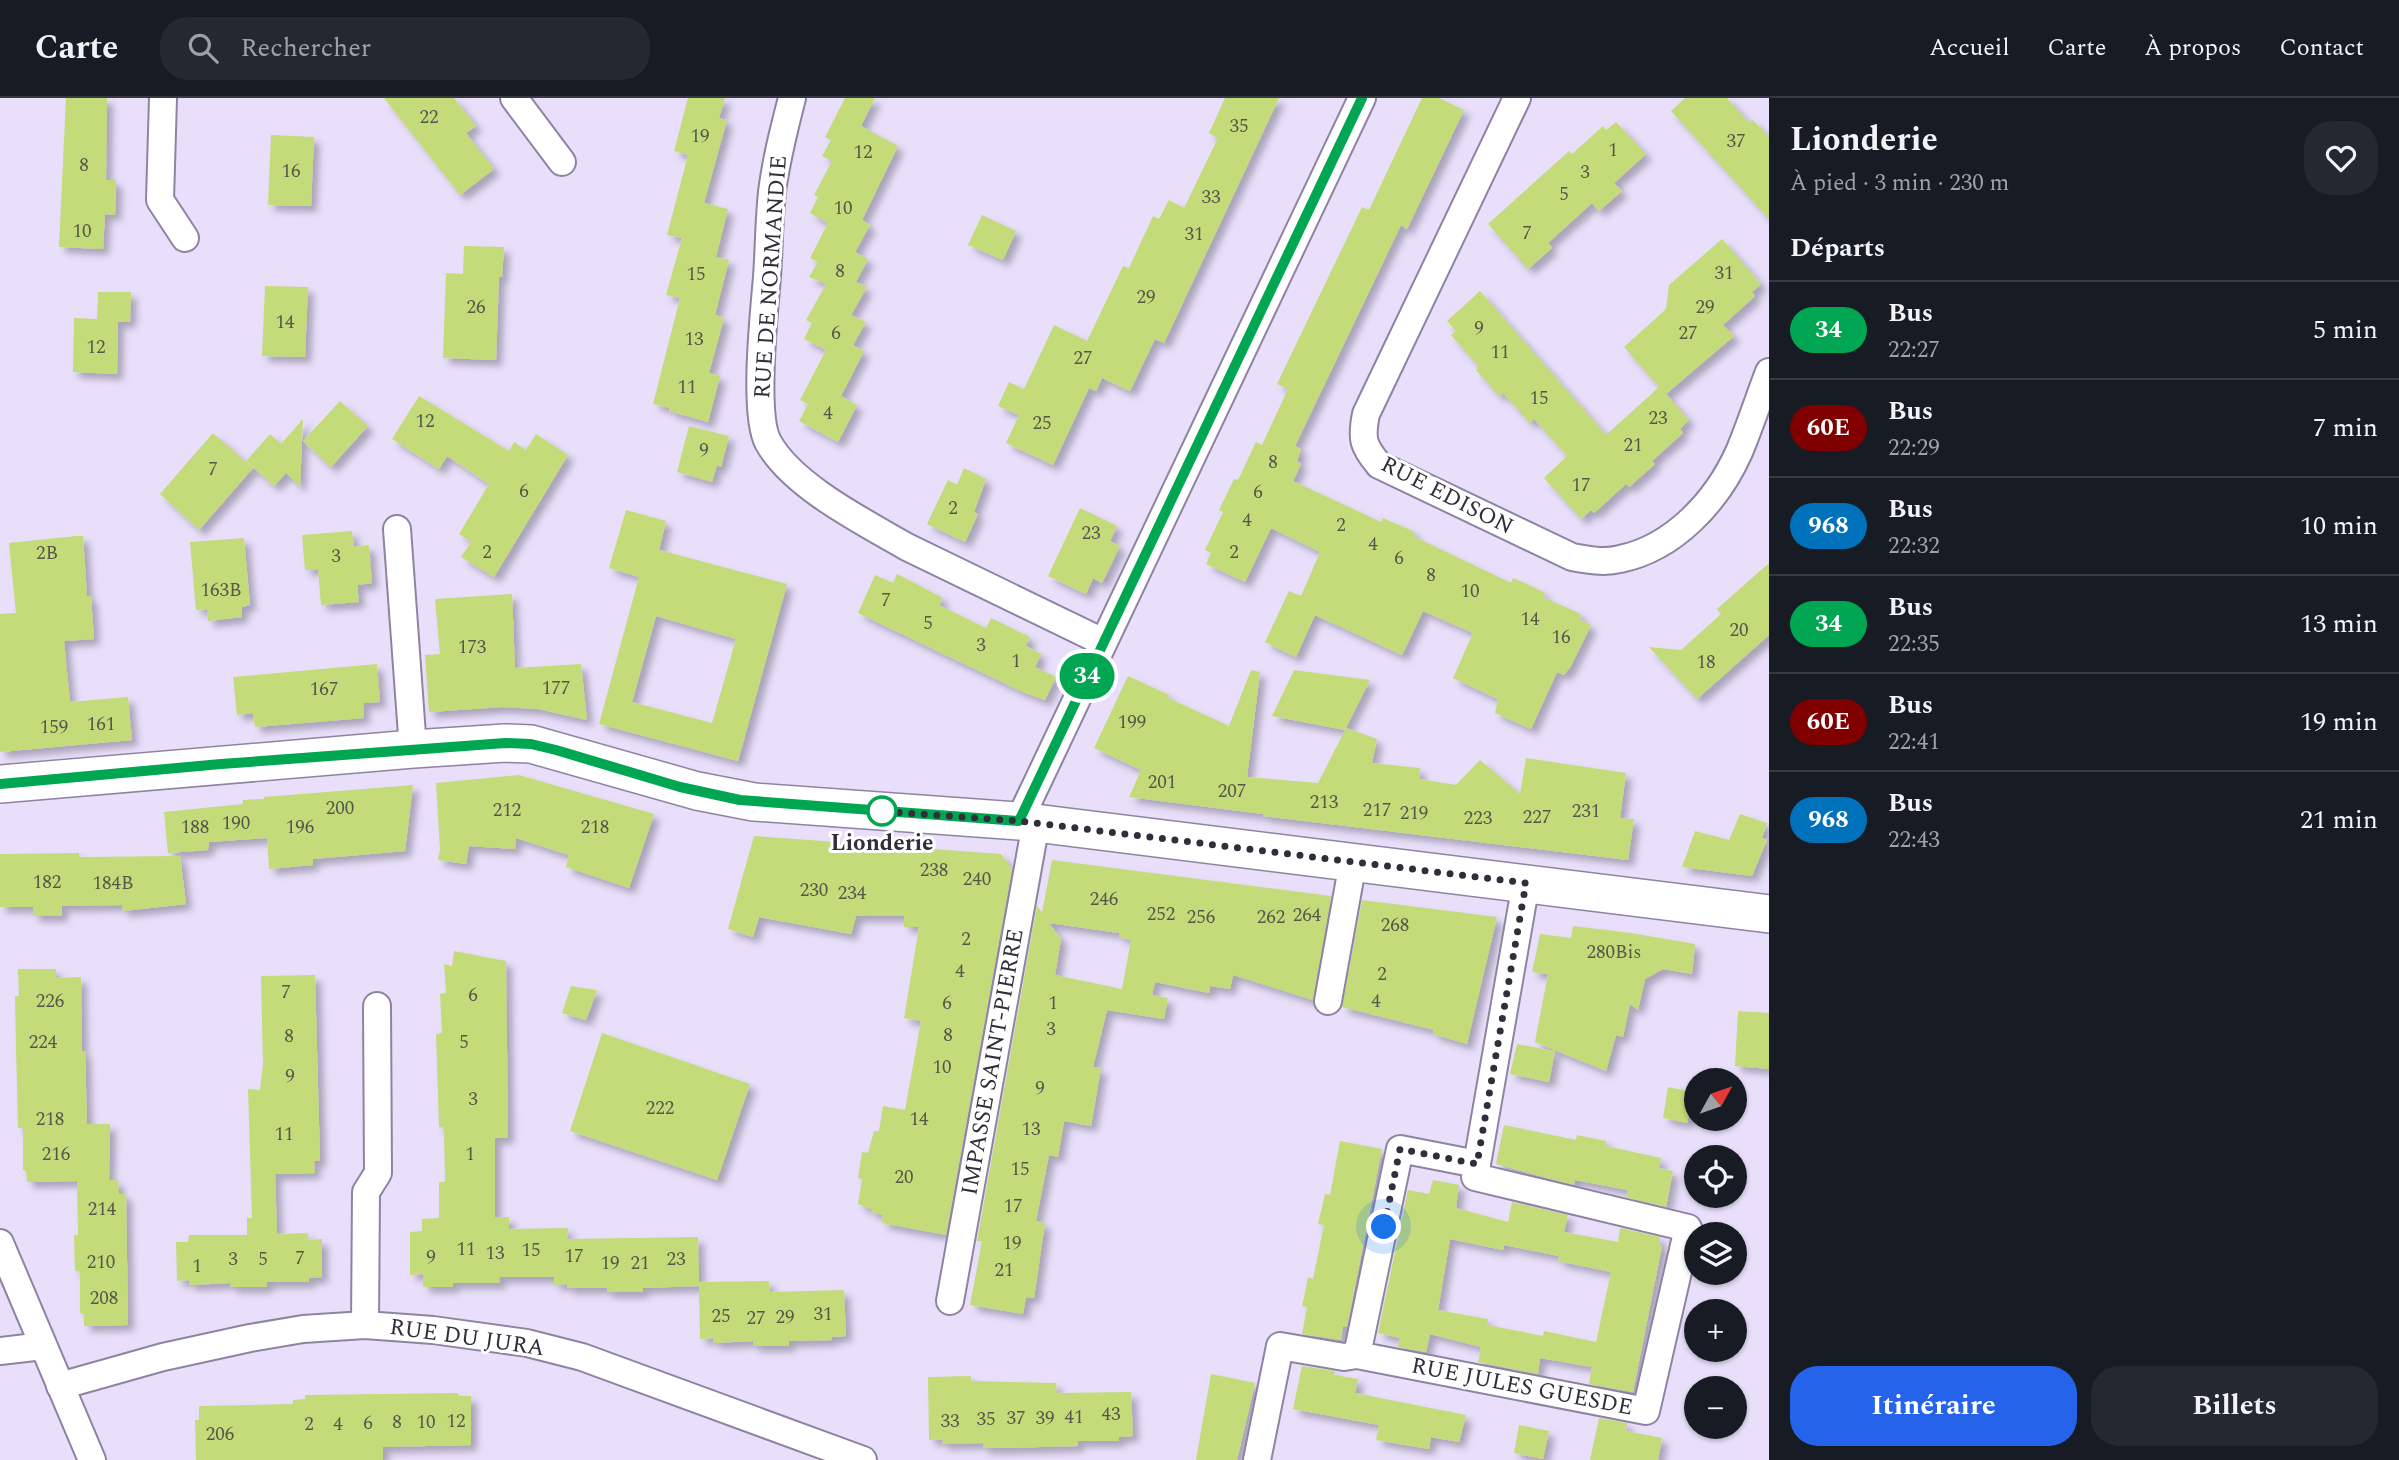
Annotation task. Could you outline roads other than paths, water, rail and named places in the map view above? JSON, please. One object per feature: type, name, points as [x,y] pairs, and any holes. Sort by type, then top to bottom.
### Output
[{"type":"main road","points":[[0,784],[412,749],[531,744],[725,797],[754,802],[1027,822],[1769,914]]},
{"type":"street","points":[[163,98],[160,201],[185,238]]},
{"type":"street","points":[[514,98],[562,162]]},
{"type":"street","name":"RUE DE NORMANDIE","points":[[792,98],[780,143],[772,191],[762,355],[762,400],[766,439],[797,477],[857,517],[907,547],[1103,642]]},
{"type":"street","name":"IMPASSE SAINT-PIERRE","points":[[950,1301],[1027,822],[1103,642],[1362,98]]},
{"type":"street","name":"RUE EDISON","points":[[1517,98],[1366,414],[1362,432],[1366,450],[1379,465],[1572,557],[1597,561],[1619,560],[1647,551],[1669,538],[1688,523],[1707,502],[1724,480],[1738,453],[1769,372]]},
{"type":"street","points":[[397,529],[412,749]]},
{"type":"street","points":[[1328,1001],[1353,862]]},
{"type":"street","points":[[1357,1355],[1400,1149],[1477,1164],[1526,883]]},
{"type":"street","points":[[365,1325],[366,1192],[378,1173],[376,1006]]},
{"type":"street","name":"RUE JULES GUESDE","points":[[1257,1460],[1280,1346],[1344,1357],[1357,1355],[1646,1411],[1688,1228],[1475,1177],[1477,1164]]},
{"type":"street","points":[[0,1243],[92,1460]]},
{"type":"street","name":"RUE DU JURA","points":[[60,1385],[163,1357],[303,1329],[365,1325],[433,1330],[527,1343],[582,1357],[863,1460]]},
{"type":"street","points":[[0,1351],[43,1346]]},
{"type":"place","name":"Lionderie","points":[[882,811]]}]
